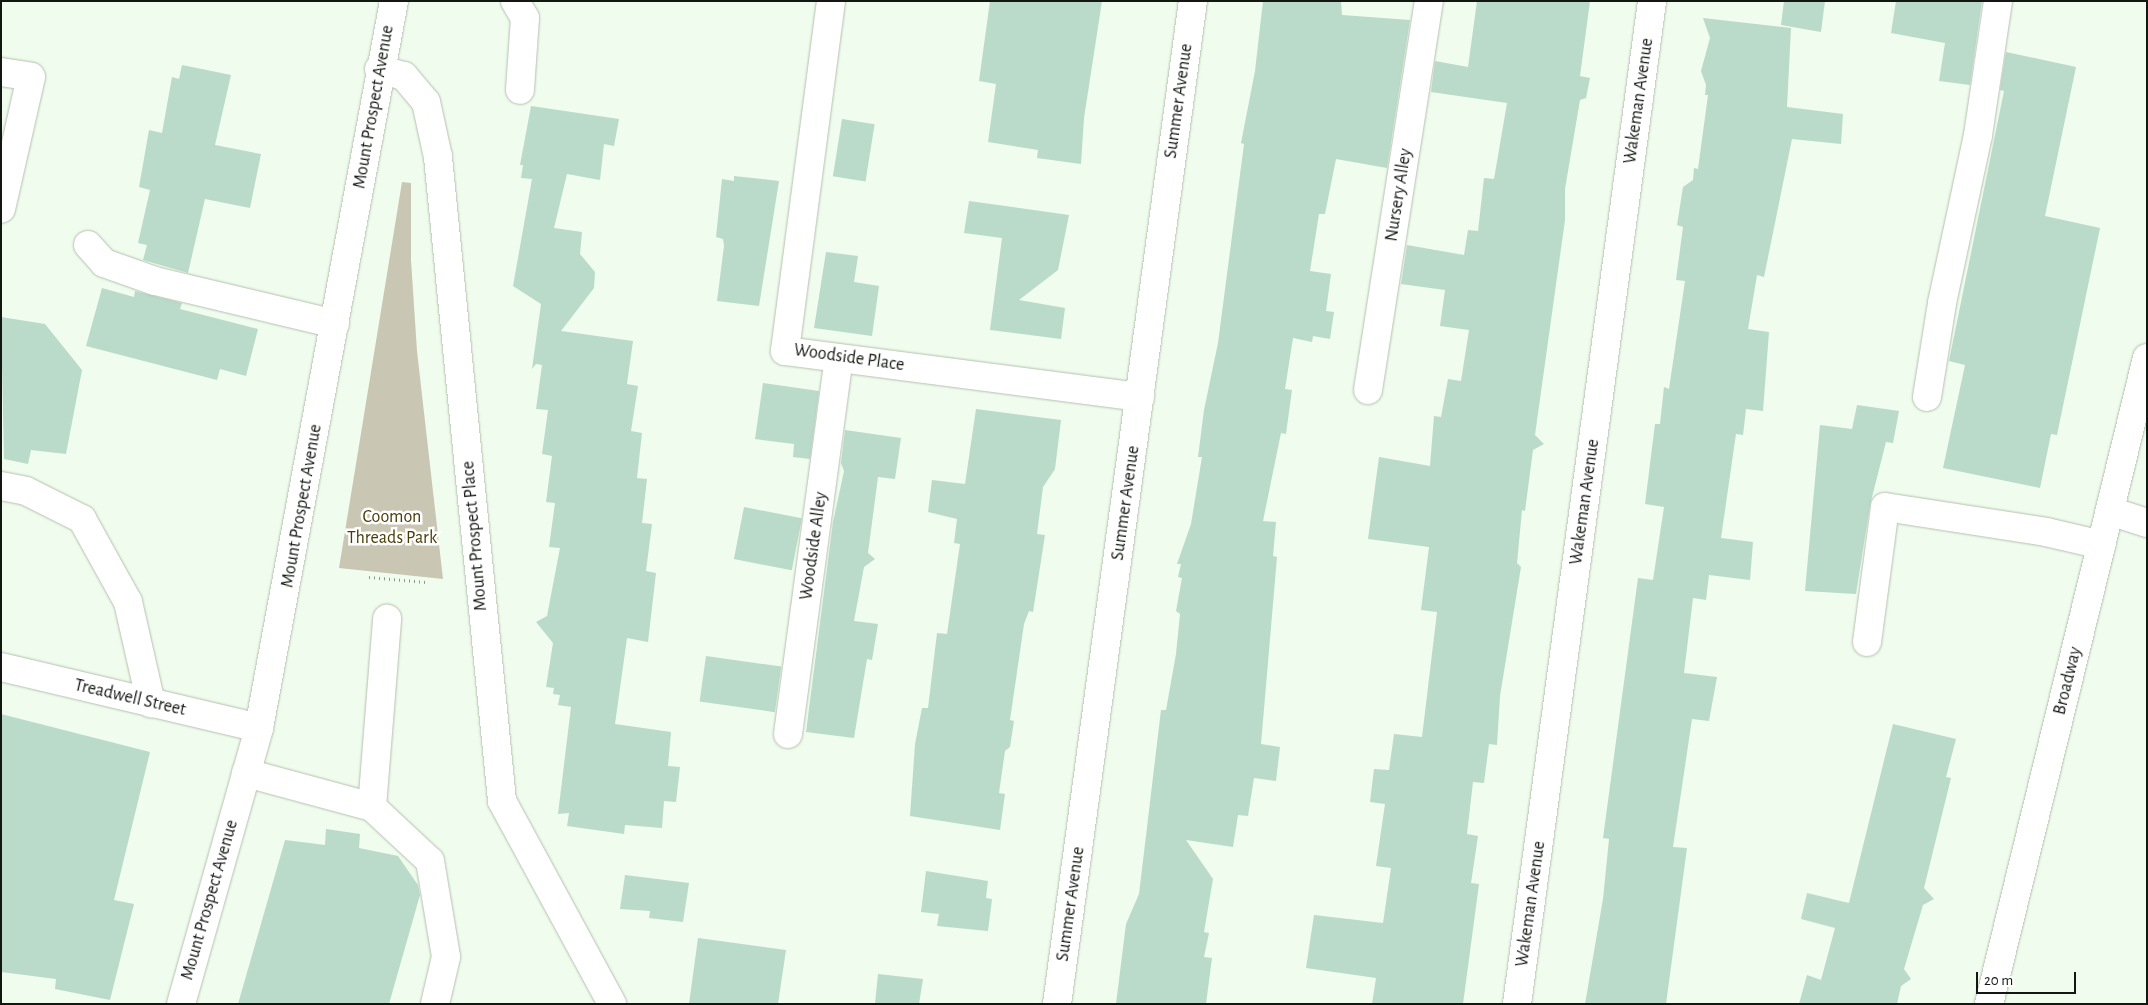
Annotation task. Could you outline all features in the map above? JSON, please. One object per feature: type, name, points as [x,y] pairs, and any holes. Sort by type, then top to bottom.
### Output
[{"type":"street","name":"Mount Prospect Avenue","points":[[181,1004],[259,728],[335,324],[379,69],[394,1]]},
{"type":"street","points":[[516,1],[525,18],[520,90]]},
{"type":"street","name":"Woodside Place","points":[[831,1],[785,350],[1140,397]]},
{"type":"street","name":"Summer Avenue","points":[[1057,1004],[1193,1]]},
{"type":"street","name":"Nursery Alley","points":[[1368,390],[1429,1]]},
{"type":"street","name":"Wakeman Avenue","points":[[1518,1004],[1652,1]]},
{"type":"street","points":[[1928,397],[1942,303],[1978,134],[1998,1]]},
{"type":"street","name":"Mount Prospect Place","points":[[379,69],[404,76],[426,102],[438,157],[500,792],[512,823],[612,1004]]},
{"type":"street","points":[[1,72],[31,77],[1,209]]},
{"type":"street","points":[[88,245],[104,263],[155,281],[335,324]]},
{"type":"street","name":"Woodside Alley","points":[[788,734],[839,358]]},
{"type":"street","name":"Broadway","points":[[1989,1004],[2147,358]]},
{"type":"street","points":[[1,486],[26,491],[82,519],[128,602],[151,703]]},
{"type":"street","points":[[1867,642],[1885,507],[2043,531],[2102,545]]},
{"type":"street","points":[[2110,511],[2147,523]]},
{"type":"street","points":[[372,807],[387,619]]},
{"type":"street","name":"Treadwell Street","points":[[1,668],[259,728]]},
{"type":"street","points":[[246,773],[372,807],[430,861],[446,957],[435,1004]]},
{"type":"path","points":[[369,577],[426,582]]},
{"type":"green space","name":"Coomon Threads Park","points":[[402,182],[411,183],[411,260],[417,351],[443,579],[339,568]]},
{"type":"building","points":[[990,1],[1102,1],[1084,118],[1081,164],[1037,158],[1038,150],[988,142],[996,84],[979,81]]},
{"type":"building","points":[[1263,1],[1341,1],[1342,15],[1410,20],[1387,168],[1336,159],[1325,214],[1319,214],[1310,271],[1331,274],[1326,311],[1334,312],[1330,339],[1313,336],[1312,342],[1293,338],[1285,389],[1292,390],[1286,434],[1281,433],[1263,521],[1276,522],[1273,556],[1277,557],[1261,744],[1280,747],[1276,781],[1254,778],[1248,816],[1238,815],[1233,847],[1186,840],[1213,879],[1204,932],[1209,933],[1204,957],[1212,958],[1206,1004],[1116,1004],[1126,924],[1139,894],[1161,710],[1166,710],[1176,654],[1180,614],[1176,611],[1182,578],[1178,577],[1181,564],[1177,564],[1191,524],[1202,457],[1198,457],[1204,410],[1218,343],[1244,144],[1241,143],[1255,71]]},
{"type":"building","points":[[1477,1],[1590,1],[1580,76],[1590,78],[1586,98],[1580,100],[1565,189],[1565,220],[1535,435],[1544,444],[1533,450],[1525,511],[1522,510],[1517,563],[1521,567],[1500,696],[1497,745],[1489,744],[1484,783],[1473,782],[1467,834],[1478,836],[1471,883],[1479,884],[1463,1004],[1372,1004],[1376,978],[1306,968],[1314,915],[1383,923],[1391,868],[1376,866],[1385,804],[1370,802],[1374,769],[1389,770],[1394,734],[1422,737],[1437,612],[1421,610],[1429,547],[1368,539],[1379,457],[1430,466],[1434,416],[1441,417],[1448,379],[1461,381],[1469,330],[1440,326],[1445,290],[1401,284],[1407,245],[1464,255],[1468,230],[1478,231],[1484,178],[1494,179],[1507,103],[1431,92],[1435,61],[1468,67]]},
{"type":"building","points":[[1784,1],[1825,1],[1821,32],[1781,25]]},
{"type":"building","points":[[1896,1],[1982,1],[1970,85],[1939,81],[1945,43],[1891,33]]},
{"type":"building","points":[[1703,18],[1791,28],[1787,107],[1843,114],[1841,144],[1792,139],[1764,277],[1757,275],[1748,329],[1769,332],[1763,411],[1746,409],[1743,435],[1736,434],[1721,538],[1753,542],[1750,580],[1709,575],[1706,600],[1693,598],[1684,673],[1717,677],[1709,721],[1692,719],[1673,847],[1687,848],[1666,1004],[1585,1004],[1603,899],[1609,839],[1603,838],[1638,578],[1653,580],[1664,507],[1645,504],[1655,424],[1660,424],[1664,387],[1669,389],[1685,281],[1676,280],[1683,227],[1677,225],[1683,187],[1693,180],[1694,168],[1698,169],[1708,95],[1705,95],[1706,85],[1701,71],[1710,38]]},
{"type":"building","points":[[2006,52],[2076,67],[2045,216],[2100,228],[2057,435],[2051,434],[2040,488],[1943,468],[1965,365],[1949,361],[2004,91],[2000,90]]},
{"type":"building","points":[[182,65],[231,75],[215,145],[261,154],[250,208],[205,199],[188,273],[143,260],[147,245],[138,243],[150,190],[139,187],[149,130],[162,133],[172,77],[179,79]]},
{"type":"building","points":[[531,106],[619,119],[614,146],[604,144],[600,180],[567,174],[554,228],[582,232],[580,254],[595,272],[594,288],[561,331],[633,341],[627,384],[638,386],[631,431],[642,433],[637,478],[647,479],[642,523],[652,524],[646,571],[656,573],[648,642],[627,638],[615,724],[671,732],[668,766],[680,767],[676,802],[664,801],[662,828],[625,825],[624,834],[567,826],[569,813],[558,814],[571,707],[558,705],[560,695],[553,694],[554,688],[546,687],[553,643],[536,622],[547,616],[560,548],[549,547],[555,503],[546,502],[552,456],[542,454],[548,410],[536,409],[542,365],[536,364],[532,369],[541,304],[513,286],[532,179],[521,178],[523,165],[520,165]]},
{"type":"building","points":[[842,119],[875,124],[866,181],[833,176]]},
{"type":"building","points":[[734,176],[779,181],[759,306],[717,301],[724,246],[723,239],[716,237],[722,179],[734,181]]},
{"type":"building","points":[[969,201],[1069,215],[1058,270],[1019,300],[1065,308],[1061,339],[990,330],[1002,238],[964,233]]},
{"type":"building","points":[[826,252],[858,256],[854,282],[879,286],[872,336],[814,328]]},
{"type":"building","points":[[102,288],[134,297],[135,291],[182,303],[180,309],[258,329],[246,376],[220,369],[217,380],[86,346]]},
{"type":"building","points":[[1,317],[45,324],[82,370],[66,454],[31,450],[28,464],[4,459]]},
{"type":"building","points":[[763,383],[819,391],[810,459],[793,457],[794,444],[755,439]]},
{"type":"building","points":[[1857,405],[1899,411],[1893,443],[1886,442],[1870,505],[1856,594],[1805,591],[1820,425],[1852,429]]},
{"type":"building","points":[[976,409],[1061,420],[1055,469],[1043,487],[1037,534],[1045,535],[1033,612],[1029,611],[1024,624],[1010,720],[1014,721],[1010,747],[1005,751],[999,793],[1005,794],[1000,830],[910,816],[915,744],[922,708],[928,708],[937,633],[947,634],[960,544],[954,543],[957,519],[928,512],[932,480],[965,484]]},
{"type":"building","points":[[845,430],[901,438],[895,479],[878,477],[868,553],[875,559],[864,567],[854,621],[878,624],[872,660],[867,659],[854,738],[806,732],[833,522],[844,471],[841,463]]},
{"type":"building","points":[[744,507],[802,518],[792,570],[734,559]]},
{"type":"building","points":[[706,656],[781,667],[775,712],[700,702]]},
{"type":"building","points":[[1,714],[150,752],[114,900],[134,904],[110,1000],[55,989],[56,979],[1,972]]},
{"type":"building","points":[[1893,724],[1956,739],[1946,777],[1951,778],[1924,888],[1934,899],[1923,905],[1904,969],[1911,979],[1901,986],[1897,1004],[1799,1004],[1807,975],[1821,980],[1835,928],[1801,919],[1807,893],[1849,903]]},
{"type":"building","points":[[326,829],[360,834],[359,848],[398,856],[418,885],[420,895],[389,1004],[238,1004],[285,840],[325,845]]},
{"type":"building","points":[[926,871],[988,881],[986,898],[992,899],[988,931],[937,926],[939,914],[921,912]]},
{"type":"building","points":[[625,875],[689,883],[683,922],[649,918],[650,911],[620,909]]},
{"type":"building","points":[[698,938],[786,950],[778,1004],[689,1004]]},
{"type":"building","points":[[878,974],[923,979],[919,1004],[875,1004]]}]
